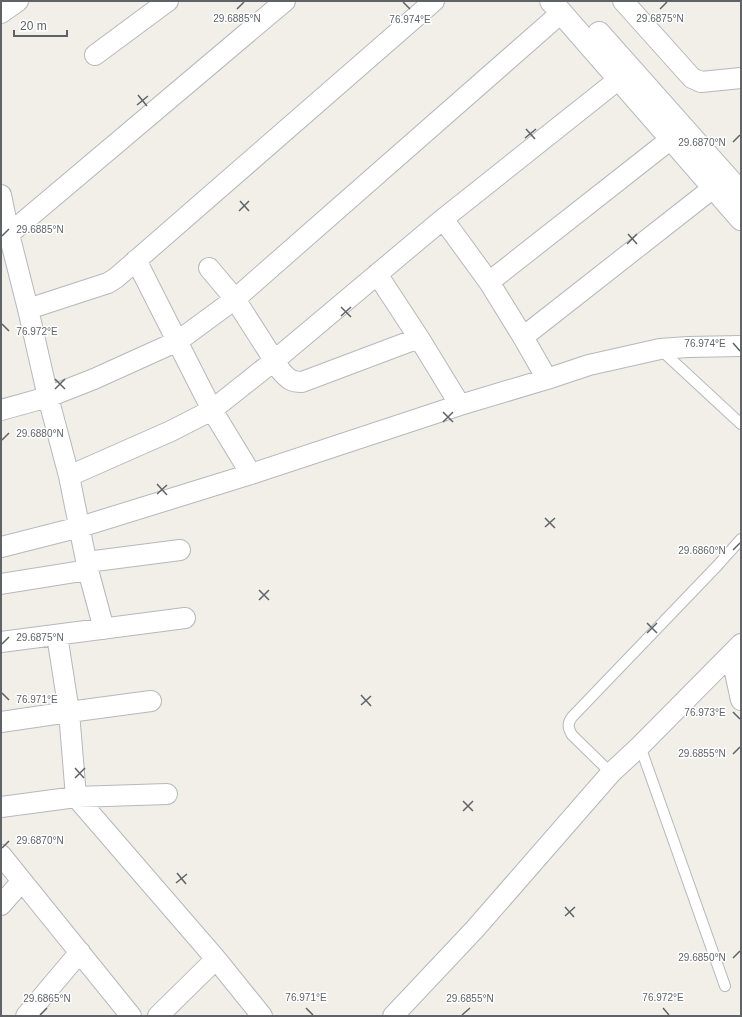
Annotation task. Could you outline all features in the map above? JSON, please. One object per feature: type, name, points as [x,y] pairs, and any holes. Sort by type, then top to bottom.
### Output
[{"type":"street","points":[[1,13],[18,1]]},
{"type":"street","points":[[95,55],[168,1]]},
{"type":"street","points":[[5,235],[285,1]]},
{"type":"street","points":[[28,309],[108,283],[116,278],[434,1]]},
{"type":"street","points":[[623,1],[695,80],[701,82],[741,78]]},
{"type":"street","points":[[561,5],[619,79],[741,219]]},
{"type":"street","points":[[561,5],[741,193]]},
{"type":"street","points":[[1,410],[48,397],[94,379],[178,341],[236,299],[561,5]]},
{"type":"street","points":[[69,476],[171,431],[212,410],[443,219],[619,79]]},
{"type":"street","points":[[489,282],[671,139]]},
{"type":"street","points":[[523,337],[713,188]]},
{"type":"street","points":[[1,195],[5,235],[28,309],[48,397],[69,476],[88,566],[104,629]]},
{"type":"street","points":[[443,219],[489,282],[523,337],[546,379]]},
{"type":"street","points":[[136,260],[212,410],[251,474]]},
{"type":"street","points":[[209,268],[236,299],[281,371],[289,380],[302,382],[419,338]]},
{"type":"street","points":[[377,274],[419,338],[460,405]]},
{"type":"street","points":[[1,546],[80,527],[251,474],[460,405],[589,365],[660,349],[741,346]]},
{"type":"street","points":[[1,584],[88,566],[180,550]]},
{"type":"street","points":[[1,642],[57,636],[185,618]]},
{"type":"street","points":[[57,636],[69,712],[76,797],[216,959],[262,1016]]},
{"type":"street","points":[[393,1016],[475,929],[611,773],[640,746],[736,649]]},
{"type":"street","points":[[736,649],[741,700]]},
{"type":"street","points":[[1,722],[151,701]]},
{"type":"street","points":[[1,807],[76,797],[167,794]]},
{"type":"street","points":[[1,855],[131,1016]]},
{"type":"street","points":[[1,905],[22,881]]},
{"type":"street","points":[[26,1016],[80,952]]},
{"type":"street","points":[[158,1016],[216,959]]},
{"type":"lane","points":[[660,349],[741,424]]},
{"type":"lane","points":[[611,773],[572,735],[569,730],[569,722],[712,572],[741,539]]},
{"type":"lane","points":[[640,746],[725,986]]}]
